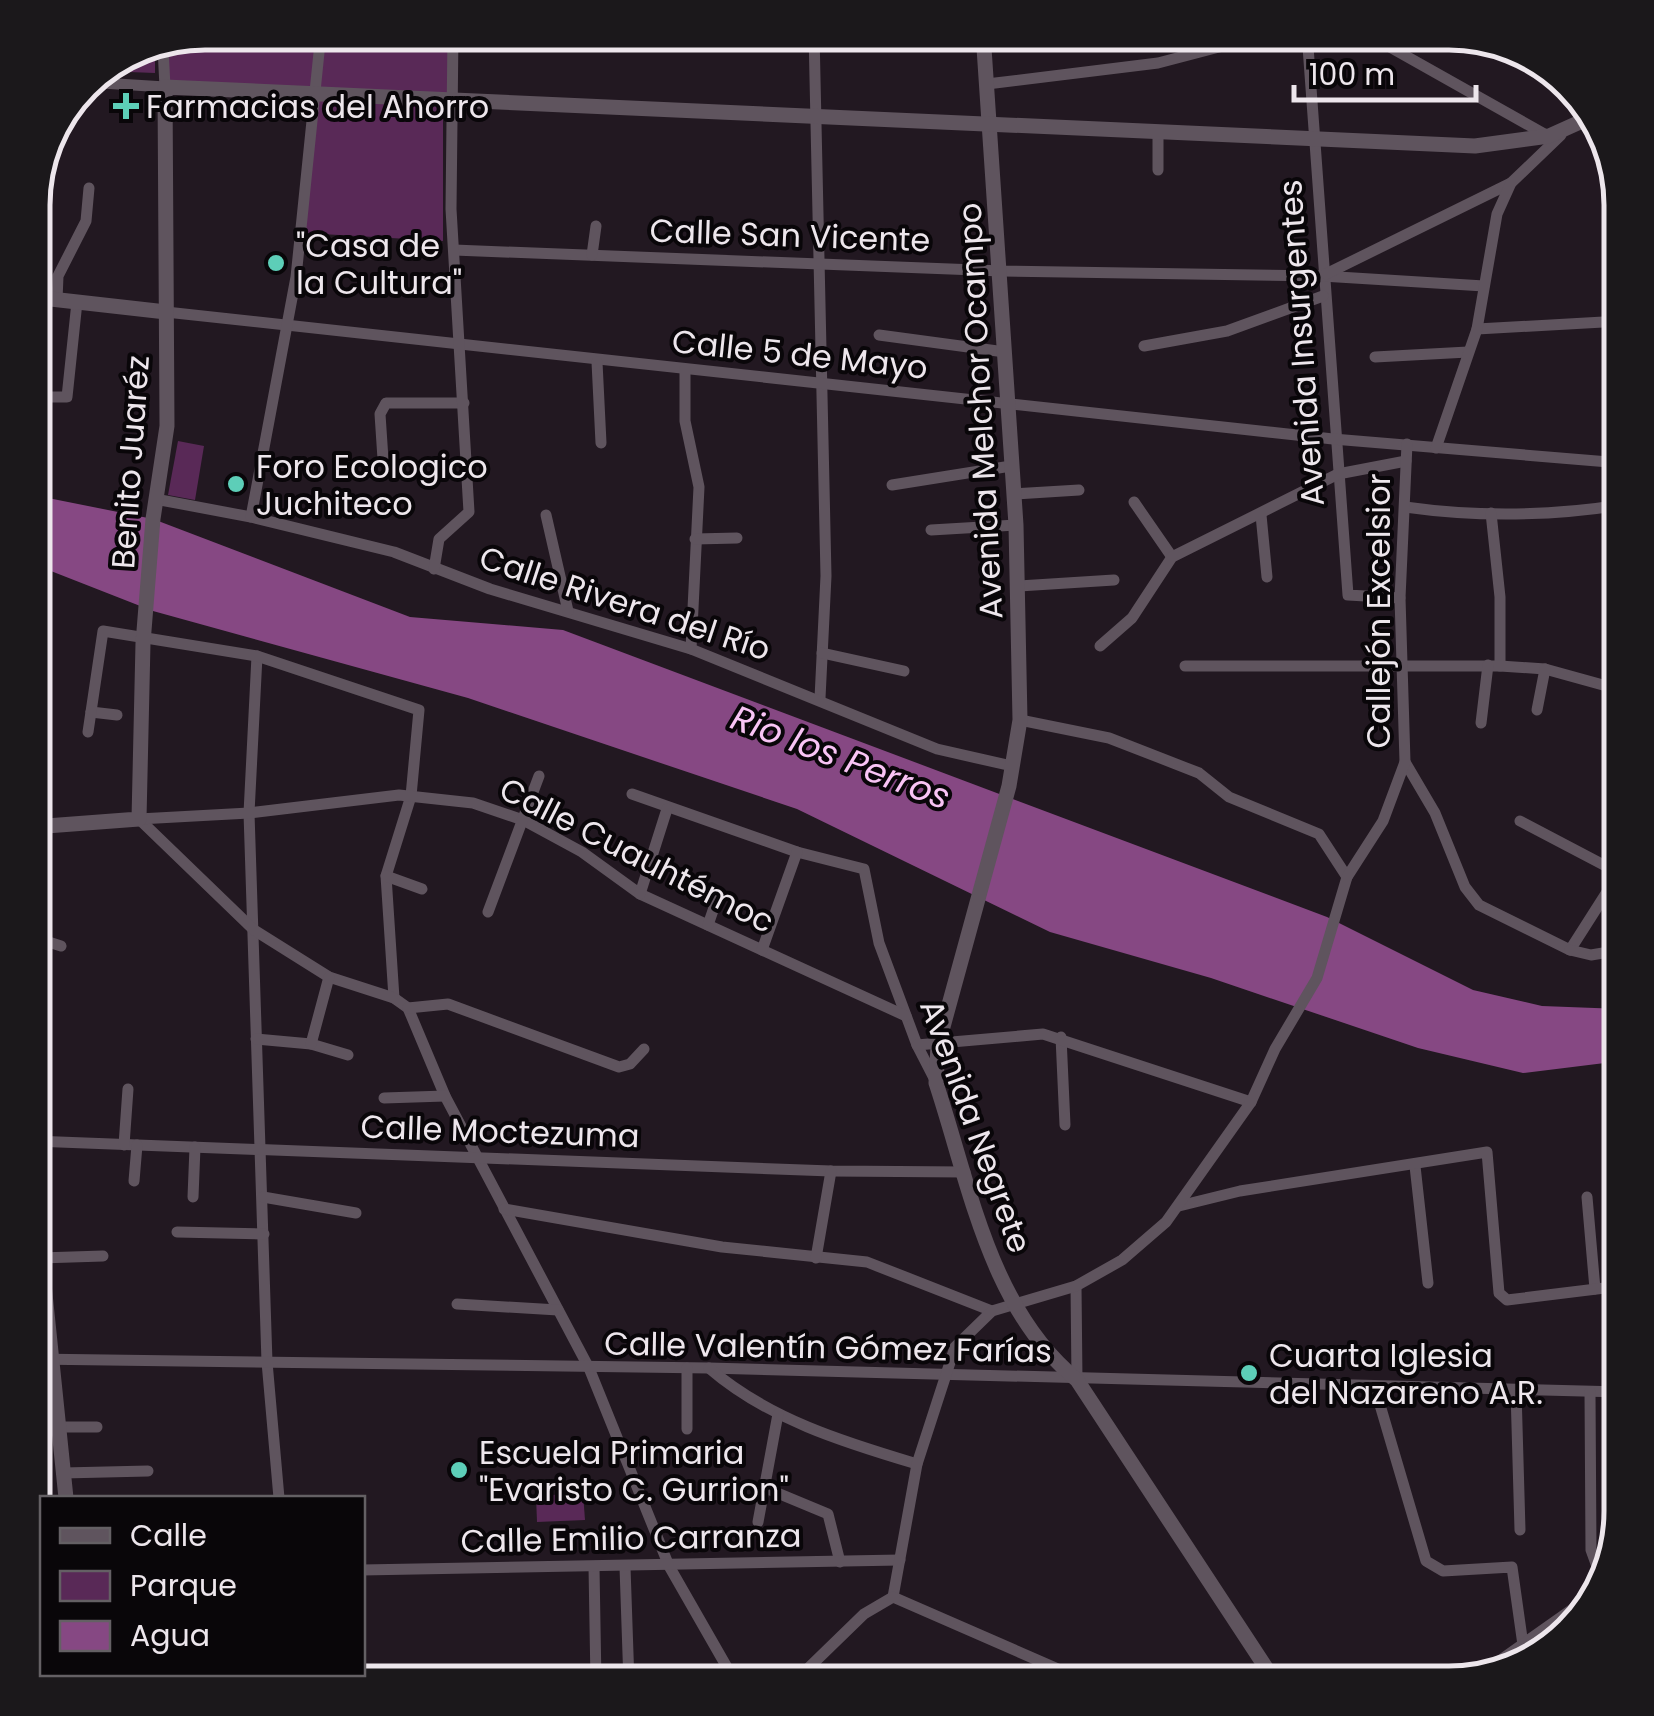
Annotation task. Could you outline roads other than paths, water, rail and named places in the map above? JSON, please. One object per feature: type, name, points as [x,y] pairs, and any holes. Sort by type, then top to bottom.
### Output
[{"type":"street","points":[[251,517],[288,327],[319,50]]},
{"type":"street","points":[[434,569],[439,539],[469,512],[454,250],[453,50]]},
{"type":"street","points":[[814,50],[826,576],[820,698]]},
{"type":"street","name":"Avenida Melchor Ocampo","points":[[936,1083],[938,1045],[1009,786],[1020,720],[1016,525],[1002,271],[983,50]]},
{"type":"street","points":[[986,84],[1158,63],[1207,50]]},
{"type":"street","name":"Avenida Insurgentes","points":[[1308,50],[1333,438],[1348,595],[1400,598]]},
{"type":"street","points":[[1393,50],[1549,136]]},
{"type":"street","name":"Benito Juaréz","points":[[140,818],[153,520],[167,426],[164,56]]},
{"type":"street","points":[[110,83],[1474,146],[1549,136],[1579,123]]},
{"type":"street","name":"Callejón Excelsior","points":[[1436,448],[1477,329],[1498,214],[1511,182],[1566,129]]},
{"type":"street","points":[[1158,133],[1158,170]]},
{"type":"street","points":[[1322,276],[1511,182]]},
{"type":"street","points":[[57,300],[58,276],[86,221],[89,188]]},
{"type":"street","points":[[592,254],[596,226]]},
{"type":"street","name":"Calle San Vicente","points":[[454,250],[1002,271],[1322,276],[1484,286]]},
{"type":"street","points":[[1144,346],[1227,331],[1324,296]]},
{"type":"street","name":"Calle 5 de Mayo","points":[[50,299],[597,362],[820,382],[1333,438],[1604,462]]},
{"type":"street","points":[[50,397],[67,396],[77,302]]},
{"type":"street","points":[[1477,329],[1604,321]]},
{"type":"street","points":[[878,335],[1005,352]]},
{"type":"street","points":[[1375,356],[1468,352]]},
{"type":"street","points":[[597,362],[601,442]]},
{"type":"street","points":[[685,369],[685,421],[698,487],[691,649]]},
{"type":"street","points":[[383,460],[380,414],[386,403],[464,403]]},
{"type":"street","name":"Callejón Excelsior","points":[[992,1312],[1076,1286],[1141,1246],[1179,1206],[1251,1102],[1275,1049],[1317,978],[1347,877],[1383,821],[1405,762],[1400,598],[1407,444]]},
{"type":"street","points":[[1100,646],[1132,618],[1172,557],[1262,516],[1338,474],[1406,460]]},
{"type":"street","points":[[892,485],[1011,466]]},
{"type":"street","points":[[1014,494],[1079,490]]},
{"type":"street","name":"Calle Rivera del Río","points":[[156,499],[251,517],[394,552],[434,569],[691,649],[820,698],[936,750],[1012,766]]},
{"type":"street","points":[[1134,502],[1172,557]]},
{"type":"street","points":[[1405,506],[1491,513],[1571,513],[1604,508]]},
{"type":"street","points":[[1481,723],[1494,666],[1500,597],[1491,513]]},
{"type":"street","points":[[546,514],[568,612]]},
{"type":"street","points":[[1262,516],[1268,577]]},
{"type":"street","points":[[932,530],[1016,525]]},
{"type":"street","points":[[696,540],[737,538]]},
{"type":"street","points":[[1019,586],[1114,580]]},
{"type":"street","points":[[88,732],[104,631],[257,656],[419,710],[411,796],[386,876],[394,998]]},
{"type":"street","points":[[822,654],[904,670]]},
{"type":"street","points":[[257,656],[249,813],[267,1362],[280,1496]]},
{"type":"street","points":[[1185,666],[1494,666],[1545,669],[1604,685]]},
{"type":"street","points":[[1537,710],[1545,669]]},
{"type":"street","points":[[91,712],[117,715]]},
{"type":"street","points":[[1020,720],[1109,738],[1199,773],[1229,797],[1320,834],[1347,877]]},
{"type":"street","points":[[1405,762],[1435,813],[1465,887],[1478,905],[1570,950],[1591,955],[1604,953]]},
{"type":"street","points":[[488,912],[539,776]]},
{"type":"street","points":[[632,794],[797,852],[762,950]]},
{"type":"street","name":"Calle Cuauhtémoc","points":[[50,826],[249,813],[411,796],[472,803],[523,820],[582,852],[640,894],[906,1016]]},
{"type":"street","points":[[640,894],[667,808]]},
{"type":"street","points":[[140,818],[254,930],[329,976],[394,998],[408,1008],[445,1096],[589,1368],[669,1566],[726,1666]]},
{"type":"street","points":[[1520,821],[1604,864]]},
{"type":"street","name":"Avenida Negrete","points":[[797,852],[864,870],[879,943],[917,1045],[936,1083],[1012,1307],[1053,1360],[1077,1380],[1264,1666]]},
{"type":"street","points":[[386,876],[422,889]]},
{"type":"street","points":[[708,925],[718,893]]},
{"type":"street","points":[[1570,950],[1604,897]]},
{"type":"street","points":[[50,942],[61,946]]},
{"type":"street","points":[[311,1044],[329,976]]},
{"type":"street","points":[[408,1008],[426,1003],[448,1004],[619,1066],[630,1064],[644,1048]]},
{"type":"street","points":[[917,1045],[1028,1033],[1061,1037],[1251,1102]]},
{"type":"street","points":[[1061,1037],[1065,1125]]},
{"type":"street","points":[[256,1039],[311,1044],[348,1055]]},
{"type":"street","points":[[128,1089],[134,1181]]},
{"type":"street","points":[[384,1098],[445,1096]]},
{"type":"street","name":"Calle Moctezuma","points":[[50,1142],[830,1171],[965,1172]]},
{"type":"street","points":[[193,1197],[196,1147]]},
{"type":"street","points":[[1179,1206],[1240,1191],[1487,1152],[1500,1293],[1507,1300],[1604,1288]]},
{"type":"street","points":[[1415,1166],[1428,1283]]},
{"type":"street","points":[[816,1258],[830,1171]]},
{"type":"street","points":[[263,1197],[356,1213]]},
{"type":"street","points":[[1588,1197],[1595,1289]]},
{"type":"street","points":[[504,1209],[722,1247],[884,1266],[992,1312],[955,1348],[942,1377],[916,1464],[893,1597],[864,1614],[811,1666]]},
{"type":"street","points":[[177,1232],[264,1234]]},
{"type":"street","points":[[50,1258],[103,1256]]},
{"type":"street","points":[[1076,1286],[1077,1380]]},
{"type":"street","points":[[457,1304],[558,1310]]},
{"type":"street","points":[[50,1358],[66,1496]]},
{"type":"street","name":"Calle Valentín Gómez Farías","points":[[50,1358],[709,1368],[1604,1392]]},
{"type":"street","points":[[686,1430],[687,1368]]},
{"type":"street","points":[[709,1368],[778,1414],[844,1442],[916,1464]]},
{"type":"street","points":[[1375,1388],[1426,1562],[1442,1571],[1512,1567],[1523,1645]]},
{"type":"street","points":[[1516,1392],[1520,1530]]},
{"type":"street","points":[[1590,1392],[1592,1550],[1596,1561]]},
{"type":"street","points":[[758,1522],[778,1414]]},
{"type":"street","points":[[57,1427],[98,1427]]},
{"type":"street","points":[[64,1473],[148,1471]]},
{"type":"street","points":[[763,1488],[828,1514],[840,1562]]},
{"type":"street","name":"Calle Emilio Carranza","points":[[365,1570],[900,1560]]},
{"type":"street","points":[[626,1566],[628,1666]]},
{"type":"street","points":[[594,1567],[596,1666]]},
{"type":"street","points":[[893,1597],[1051,1666]]},
{"type":"street","points":[[1518,1649],[1555,1623]]},
{"type":"water","name":"Rio los Perros","points":[[50,498],[153,519],[410,617],[563,630],[1327,917],[1473,990],[1542,1006],[1604,1008],[1604,1063],[1523,1073],[1418,1048],[1211,978],[1050,932],[797,809],[468,698],[153,611],[50,571]]},
{"type":"place","name":"Farmacias del Ahorro","points":[[126,106]]},
{"type":"place","name":"\"Casa de la Cultura\"","points":[[276,263]]},
{"type":"place","name":"Foro Ecologico Juchiteco","points":[[236,484]]},
{"type":"place","name":"Cuarta Iglesia del Nazareno A.R.","points":[[1249,1373]]},
{"type":"place","name":"Escuela Primaria \"Evaristo C. Gurrion\"","points":[[459,1470]]}]
